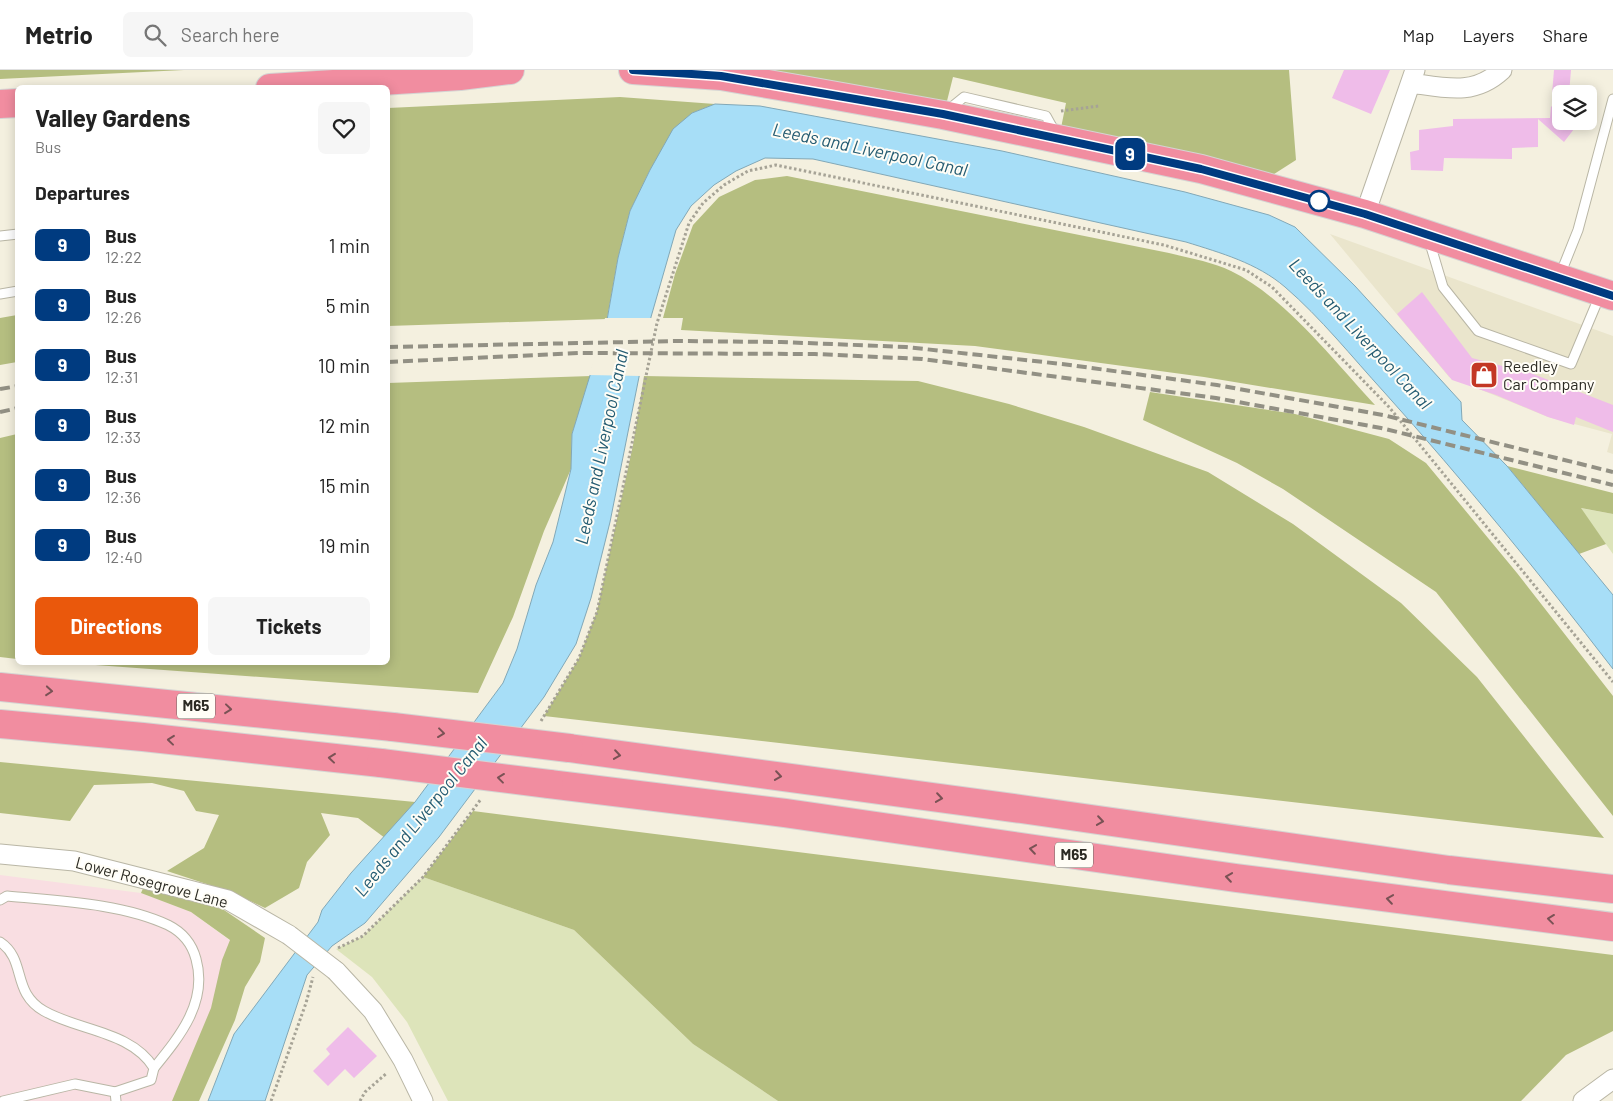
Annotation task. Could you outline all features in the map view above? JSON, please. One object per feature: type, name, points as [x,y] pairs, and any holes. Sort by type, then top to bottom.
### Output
[{"type":"highway","points":[[318,85],[460,76],[510,70]]},
{"type":"highway","points":[[633,70],[721,76],[943,114],[1052,127],[1365,214],[1607,294]]},
{"type":"highway","points":[[0,104],[15,103]]},
{"type":"highway","name":"M65","points":[[0,687],[393,726],[569,748],[1021,809],[1440,869],[1604,888]]},
{"type":"highway","name":"M65","points":[[0,724],[143,737],[380,763],[784,813],[1236,878],[1606,926]]},
{"type":"street","points":[[1365,214],[1413,77],[1459,90],[1492,80],[1502,70]]},
{"type":"street","name":"Lower Rosegrove Lane","points":[[0,854],[74,861],[228,900],[289,935],[336,971],[374,1011],[403,1060],[423,1101]]},
{"type":"street","points":[[1584,1101],[1613,1079]]},
{"type":"lane","points":[[1559,278],[1578,230],[1613,100]]},
{"type":"lane","points":[[0,236],[15,234]]},
{"type":"lane","points":[[1427,235],[1443,287],[1478,331],[1571,364],[1607,294]]},
{"type":"lane","points":[[0,294],[15,292]]},
{"type":"lane","points":[[0,900],[7,896],[95,906],[142,916],[169,925],[184,936],[193,948],[199,970],[199,991],[182,1033],[154,1068],[151,1080],[116,1096],[75,1084],[3,1101]]},
{"type":"lane","points":[[0,942],[10,952],[17,966],[27,998],[43,1010],[62,1020],[114,1037],[132,1046],[147,1056],[154,1068]]},
{"type":"path","points":[[1052,127],[1065,109],[1099,106]]},
{"type":"path","points":[[538,724],[579,658],[597,612],[656,323],[689,223],[703,203],[724,185],[748,171],[776,165],[1164,245],[1246,270],[1272,288],[1389,407],[1613,682]]},
{"type":"path","points":[[336,949],[363,936],[422,877],[485,795]]},
{"type":"path","points":[[271,1101],[306,1003],[314,973]]},
{"type":"path","points":[[360,1101],[364,1092],[403,1060]]},
{"type":"shaded area","points":[[1330,234],[1613,336],[1613,454],[1607,452],[1612,434],[1548,417],[1449,377]]},
{"type":"shaded area","points":[[0,875],[141,893],[191,912],[247,953],[190,1101],[0,1101]]},
{"type":"green space","points":[[0,70],[184,70],[0,79]]},
{"type":"green space","points":[[772,70],[1289,70],[1296,160],[1271,176],[1061,128],[1066,103],[953,77],[946,105]]},
{"type":"green space","points":[[620,97],[715,104],[692,113],[650,170],[630,211],[618,258],[607,319],[390,326],[390,108]]},
{"type":"green space","points":[[787,176],[1169,253],[1217,265],[1251,282],[1271,297],[1308,331],[1375,405],[1204,377],[975,346],[681,330],[683,318],[663,318],[675,274],[693,225],[719,197],[755,180]]},
{"type":"green space","points":[[15,315],[15,362],[0,365],[0,318]]},
{"type":"green space","points":[[591,376],[572,434],[571,469],[544,531],[513,617],[478,693],[95,665],[390,665],[390,383]]},
{"type":"green space","points":[[644,376],[918,381],[1009,404],[1084,427],[1208,472],[1293,524],[1401,603],[1477,677],[1604,838],[544,716],[579,658],[597,611],[633,445]]},
{"type":"green space","points":[[1150,392],[1295,414],[1389,439],[1426,463],[1517,573],[1613,696],[1613,816],[1436,592],[1283,489],[1237,463],[1143,420]]},
{"type":"green space","points":[[15,435],[15,659],[0,657],[0,438]]},
{"type":"green space","points":[[1507,466],[1613,493],[1613,514],[1581,508],[1606,544],[1579,554]]},
{"type":"green space","points":[[1580,508],[1613,514],[1613,554]]},
{"type":"green space","points":[[0,762],[415,802],[385,838],[358,818],[321,813],[330,835],[307,862],[299,888],[265,908],[231,892],[167,871],[204,848],[219,815],[196,811],[184,791],[152,783],[94,785],[70,821],[0,813]]},
{"type":"green space","points":[[473,811],[1613,955],[1613,1031],[1566,1055],[1521,1101],[778,1101],[693,1044],[574,930],[423,877]]},
{"type":"green space","points":[[423,877],[574,930],[693,1044],[778,1101],[448,1101],[407,1022],[372,977],[336,949],[363,936]]},
{"type":"green space","points":[[145,884],[224,910],[265,938],[260,962],[245,987],[235,1020],[199,1101],[172,1101],[211,1008],[222,960],[230,940],[191,912],[141,893]]},
{"type":"water","name":"Leeds and Liverpool Canal","points":[[715,104],[760,106],[1002,151],[1185,192],[1269,215],[1295,227],[1355,286],[1461,402],[1462,420],[1507,466],[1613,595],[1613,669],[1501,528],[1414,426],[1311,312],[1285,287],[1263,271],[1212,250],[1186,242],[813,159],[765,158],[736,171],[714,185],[691,206],[676,230],[651,317],[610,522],[591,598],[576,644],[544,697],[439,837],[365,923],[332,946],[307,975],[265,1101],[208,1101],[234,1034],[318,922],[322,910],[351,873],[415,802],[503,683],[517,649],[536,585],[553,542],[571,469],[572,434],[607,320],[618,258],[630,211],[673,129],[692,113]]},
{"type":"pier","points":[[605,318],[654,318],[641,376],[589,375]]},
{"type":"building","points":[[1344,70],[1390,70],[1371,114],[1332,98]]},
{"type":"building","points":[[1554,70],[1571,70],[1570,85],[1553,85]]},
{"type":"building","points":[[1551,106],[1552,130],[1573,130],[1564,142],[1538,119],[1538,147],[1512,148],[1512,159],[1444,158],[1443,171],[1411,170],[1410,152],[1419,150],[1419,130],[1453,126],[1453,119],[1550,118]]},
{"type":"building","points":[[1422,292],[1472,358],[1506,367],[1507,364],[1613,405],[1613,432],[1576,417],[1574,425],[1548,417],[1496,395],[1452,380],[1397,314]]},
{"type":"building","points":[[348,1027],[377,1056],[354,1078],[345,1069],[328,1086],[313,1071],[330,1054],[326,1049]]},
{"type":"railway","points":[[390,347],[678,341],[781,342],[906,347],[1062,364],[1217,385],[1383,415],[1613,472]]},
{"type":"railway","points":[[390,362],[580,353],[815,354],[922,359],[1216,398],[1381,428],[1613,485]]},
{"type":"railway","points":[[0,389],[15,386]]},
{"type":"railway","points":[[0,412],[15,409]]},
{"type":"bus line","name":"9","points":[[633,70],[721,76],[943,114],[1201,169],[1365,214],[1613,296]]},
{"type":"place","name":"Reedley Car Company","points":[[1484,375]]}]
